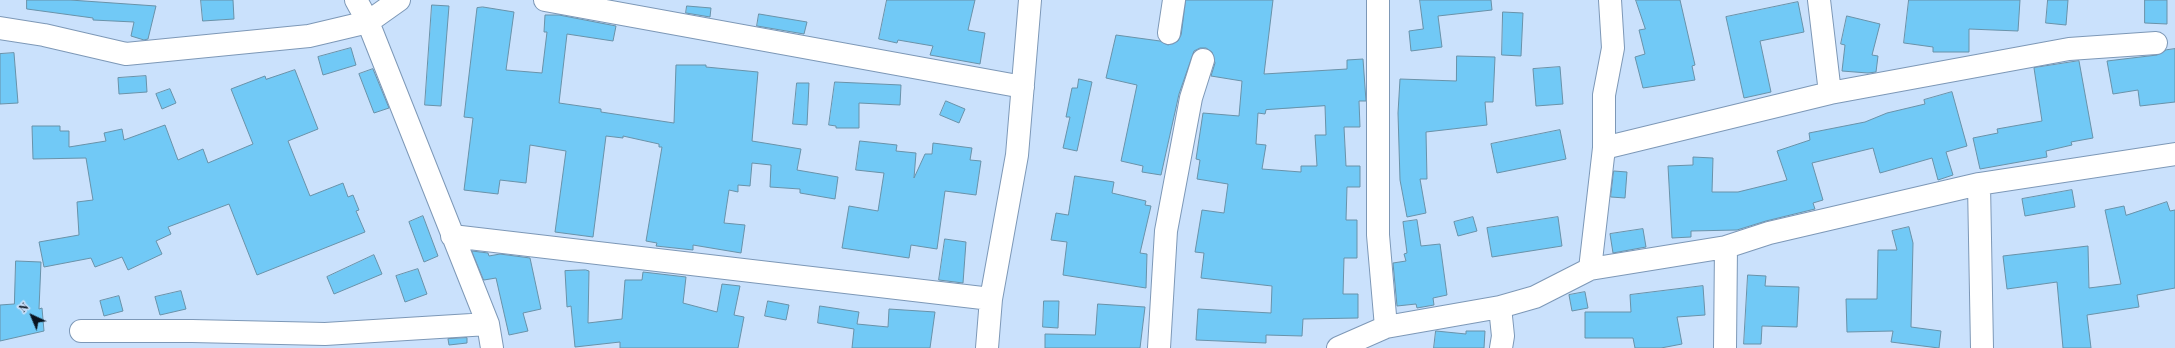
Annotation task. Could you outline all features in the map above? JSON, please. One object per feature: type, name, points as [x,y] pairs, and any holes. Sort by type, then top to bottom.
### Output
[{"type":"street","points":[[356,0],[368,22],[488,324],[492,348]]},
{"type":"street","points":[[0,28],[44,35],[126,54],[309,36],[368,22],[399,0]]},
{"type":"street","points":[[545,0],[1023,87]]},
{"type":"street","points":[[987,348],[991,299],[1017,155],[1030,0]]},
{"type":"street","points":[[1169,33],[1174,0]]},
{"type":"street","points":[[1378,0],[1378,235],[1386,327]]},
{"type":"street","points":[[1590,269],[1604,148],[1604,95],[1612,48],[1610,0]]},
{"type":"street","points":[[1819,0],[1830,93]]},
{"type":"street","points":[[1604,148],[1830,93],[2070,49],[2156,43]]},
{"type":"street","points":[[1159,348],[1166,231],[1191,98],[1203,60]]},
{"type":"street","points":[[1338,348],[1386,327],[1500,306],[1535,297],[1590,269],[1726,247],[1770,233],[1979,184],[2175,154]]},
{"type":"street","points":[[1979,184],[1982,348]]},
{"type":"street","points":[[452,236],[991,299]]},
{"type":"street","points":[[1725,348],[1726,247]]},
{"type":"street","points":[[1500,306],[1503,336],[1501,348]]},
{"type":"street","points":[[81,331],[192,339],[325,334],[488,324]]},
{"type":"building","points":[[27,0],[70,0],[156,6],[148,39],[144,40],[131,36],[134,22],[93,20],[93,18],[27,9]]},
{"type":"building","points":[[201,0],[233,0],[234,19],[203,21]]},
{"type":"building","points":[[887,0],[975,0],[968,30],[985,33],[980,64],[930,55],[933,46],[898,40],[897,43],[879,39]]},
{"type":"building","points":[[1186,0],[1273,0],[1264,74],[1347,69],[1347,60],[1363,59],[1366,101],[1359,101],[1360,127],[1344,127],[1346,166],[1360,166],[1360,187],[1347,187],[1346,220],[1357,220],[1357,258],[1344,258],[1343,294],[1358,294],[1358,318],[1303,319],[1302,336],[1266,335],[1266,343],[1196,340],[1198,309],[1271,313],[1272,286],[1201,278],[1204,253],[1195,252],[1202,210],[1224,213],[1228,184],[1197,179],[1200,160],[1196,159],[1203,113],[1239,116],[1242,81],[1211,76],[1215,63],[1212,52],[1206,48],[1200,48],[1194,51],[1179,94],[1161,175],[1142,172],[1143,166],[1121,161],[1137,85],[1106,78],[1116,35],[1160,41],[1168,45],[1178,41],[1181,35]],"holes":[[[1325,106],[1326,135],[1315,135],[1317,166],[1301,166],[1301,172],[1262,169],[1266,145],[1256,144],[1258,113],[1265,114],[1266,110]]]},
{"type":"building","points":[[1420,0],[1491,0],[1492,10],[1438,16],[1442,47],[1411,51],[1409,31],[1423,29]]},
{"type":"building","points":[[1636,0],[1680,0],[1695,65],[1692,66],[1695,80],[1643,88],[1635,57],[1645,54],[1639,30],[1645,29]]},
{"type":"building","points":[[1909,0],[2020,0],[2018,31],[1969,29],[1969,52],[1933,52],[1933,47],[1904,43]]},
{"type":"building","points":[[2048,0],[2068,0],[2066,25],[2046,23]]},
{"type":"building","points":[[2145,0],[2167,0],[2167,24],[2145,23]]},
{"type":"building","points":[[1798,2],[1804,32],[1760,41],[1771,92],[1744,98],[1726,17]]},
{"type":"building","points":[[432,5],[449,6],[441,106],[425,105]]},
{"type":"building","points":[[687,6],[711,8],[710,17],[686,13]]},
{"type":"building","points":[[483,7],[514,12],[506,70],[542,73],[547,32],[544,32],[545,15],[559,15],[616,26],[613,41],[567,34],[559,103],[601,109],[601,112],[674,123],[676,65],[706,65],[706,67],[758,72],[752,141],[801,149],[797,170],[838,177],[835,199],[800,193],[800,189],[770,187],[771,165],[752,163],[750,186],[738,185],[738,192],[729,190],[724,223],[745,225],[741,253],[693,245],[693,250],[656,246],[657,243],[646,241],[662,147],[659,147],[659,144],[623,136],[623,138],[606,136],[593,237],[555,232],[566,151],[530,145],[526,183],[500,180],[498,194],[464,190],[473,118],[464,117],[477,8]]},
{"type":"building","points":[[1503,12],[1523,13],[1521,56],[1502,55]]},
{"type":"building","points":[[759,14],[807,22],[804,34],[757,26]]},
{"type":"building","points":[[1847,16],[1880,24],[1872,55],[1878,56],[1876,72],[1868,73],[1842,71],[1845,45],[1841,44]]},
{"type":"building","points":[[351,48],[356,65],[323,75],[318,57]]},
{"type":"building","points":[[2175,49],[2175,102],[2140,106],[2138,90],[2113,94],[2107,61],[2157,55],[2166,50]]},
{"type":"building","points":[[14,53],[18,103],[0,104],[0,54]]},
{"type":"building","points":[[1457,56],[1495,57],[1493,102],[1485,102],[1487,125],[1426,132],[1427,179],[1420,179],[1426,213],[1407,217],[1400,180],[1398,113],[1400,79],[1456,81]]},
{"type":"building","points":[[2079,61],[2093,138],[2071,142],[2072,145],[2046,151],[2047,157],[1980,169],[1973,138],[1998,133],[1997,129],[2042,121],[2034,68]]},
{"type":"building","points":[[1560,67],[1563,104],[1536,106],[1533,69]]},
{"type":"building","points":[[373,69],[389,108],[374,113],[359,74]]},
{"type":"building","points":[[295,70],[318,129],[288,141],[310,196],[343,183],[348,197],[353,195],[359,210],[356,211],[365,232],[257,275],[229,204],[168,227],[171,234],[156,241],[162,254],[128,270],[122,257],[95,267],[91,258],[44,267],[39,242],[79,235],[77,202],[93,200],[86,158],[33,159],[32,126],[60,126],[60,131],[69,131],[69,147],[106,141],[104,133],[122,129],[124,140],[165,125],[178,160],[203,149],[208,163],[253,144],[231,89],[265,76],[266,79]]},
{"type":"building","points":[[146,76],[147,92],[119,94],[118,78]]},
{"type":"building","points":[[1079,79],[1092,82],[1077,151],[1063,148],[1070,117],[1066,117],[1072,88],[1077,88]]},
{"type":"building","points":[[835,82],[901,85],[900,105],[859,103],[859,128],[836,128],[836,126],[829,125]]},
{"type":"building","points":[[797,83],[809,83],[807,125],[793,124]]},
{"type":"building","points":[[170,89],[176,103],[162,109],[156,94]]},
{"type":"building","points":[[1952,92],[1967,146],[1946,152],[1953,175],[1938,180],[1932,158],[1880,173],[1873,148],[1812,163],[1823,200],[1813,203],[1815,209],[1737,230],[1691,231],[1691,237],[1672,238],[1668,166],[1693,165],[1693,157],[1713,158],[1712,192],[1738,192],[1787,180],[1777,151],[1810,140],[1809,133],[1865,122],[1887,113],[1925,104],[1924,100]]},
{"type":"building","points":[[946,101],[965,109],[959,123],[940,115]]},
{"type":"building","points":[[1560,130],[1566,159],[1497,173],[1491,144]]},
{"type":"building","points":[[860,141],[897,145],[896,151],[916,153],[914,178],[925,154],[932,154],[933,143],[972,148],[970,160],[981,161],[976,195],[945,191],[937,249],[911,245],[909,258],[842,248],[849,206],[878,211],[884,173],[856,170]]},
{"type":"building","points":[[1614,171],[1627,172],[1625,198],[1611,197]]},
{"type":"building","points":[[1075,176],[1114,182],[1112,193],[1146,201],[1145,205],[1151,206],[1140,253],[1147,254],[1146,288],[1063,275],[1067,242],[1051,240],[1056,213],[1068,215]]},
{"type":"building","points":[[2072,190],[2075,207],[2025,216],[2022,199]]},
{"type":"building","points":[[2167,202],[2170,211],[2175,210],[2175,288],[2137,295],[2139,307],[2087,315],[2091,348],[2063,348],[2057,282],[2007,289],[2003,256],[2088,246],[2089,288],[2121,284],[2105,210],[2124,206],[2126,215]]},
{"type":"building","points":[[423,216],[438,256],[424,262],[409,222]]},
{"type":"building","points":[[1473,217],[1477,231],[1458,236],[1454,222]]},
{"type":"building","points":[[1558,217],[1562,246],[1492,257],[1487,228]]},
{"type":"building","points":[[1417,220],[1421,246],[1440,244],[1447,295],[1433,298],[1434,305],[1417,308],[1416,304],[1397,306],[1393,263],[1406,261],[1404,254],[1407,253],[1403,222]]},
{"type":"building","points":[[1909,227],[1913,243],[1911,327],[1941,331],[1939,348],[1891,342],[1893,331],[1847,332],[1846,299],[1877,299],[1878,250],[1897,250],[1892,231]]},
{"type":"building","points":[[1643,229],[1646,247],[1613,253],[1610,234]]},
{"type":"building","points":[[945,239],[966,242],[963,283],[939,280]]},
{"type":"building","points":[[472,251],[488,253],[489,256],[500,254],[530,258],[541,309],[523,313],[528,331],[509,335],[496,278],[484,280]]},
{"type":"building","points":[[374,255],[382,274],[334,294],[327,277]]},
{"type":"building","points":[[16,261],[41,262],[39,309],[42,308],[44,331],[0,341],[0,305],[14,304]]},
{"type":"building","points":[[418,269],[427,294],[405,302],[396,276]]},
{"type":"building","points":[[565,271],[589,271],[588,323],[622,319],[625,280],[642,280],[643,272],[686,277],[683,303],[717,312],[722,284],[740,286],[734,315],[744,317],[738,348],[620,348],[620,342],[575,347],[571,306],[567,307]]},
{"type":"building","points":[[1748,275],[1766,276],[1765,286],[1799,287],[1797,327],[1762,326],[1761,344],[1744,344]]},
{"type":"building","points":[[1703,286],[1705,315],[1677,317],[1682,344],[1661,348],[1635,348],[1633,338],[1585,338],[1585,312],[1631,312],[1630,295]]},
{"type":"building","points":[[181,291],[186,309],[160,315],[155,297]]},
{"type":"building","points":[[1585,292],[1588,308],[1572,311],[1569,295]]},
{"type":"building","points":[[119,296],[123,311],[104,316],[100,301]]},
{"type":"building","points":[[768,301],[789,305],[786,320],[765,316]]},
{"type":"building","points":[[1044,301],[1059,301],[1058,328],[1043,327]]},
{"type":"building","points":[[1098,304],[1145,307],[1140,348],[1045,348],[1045,334],[1095,335]]},
{"type":"building","points":[[820,306],[859,312],[857,324],[888,327],[889,309],[935,312],[930,348],[852,348],[854,329],[818,323]]},
{"type":"building","points":[[1436,331],[1466,334],[1466,331],[1485,331],[1484,348],[1434,348]]},
{"type":"building","points":[[467,338],[467,343],[449,345],[448,339]]}]
